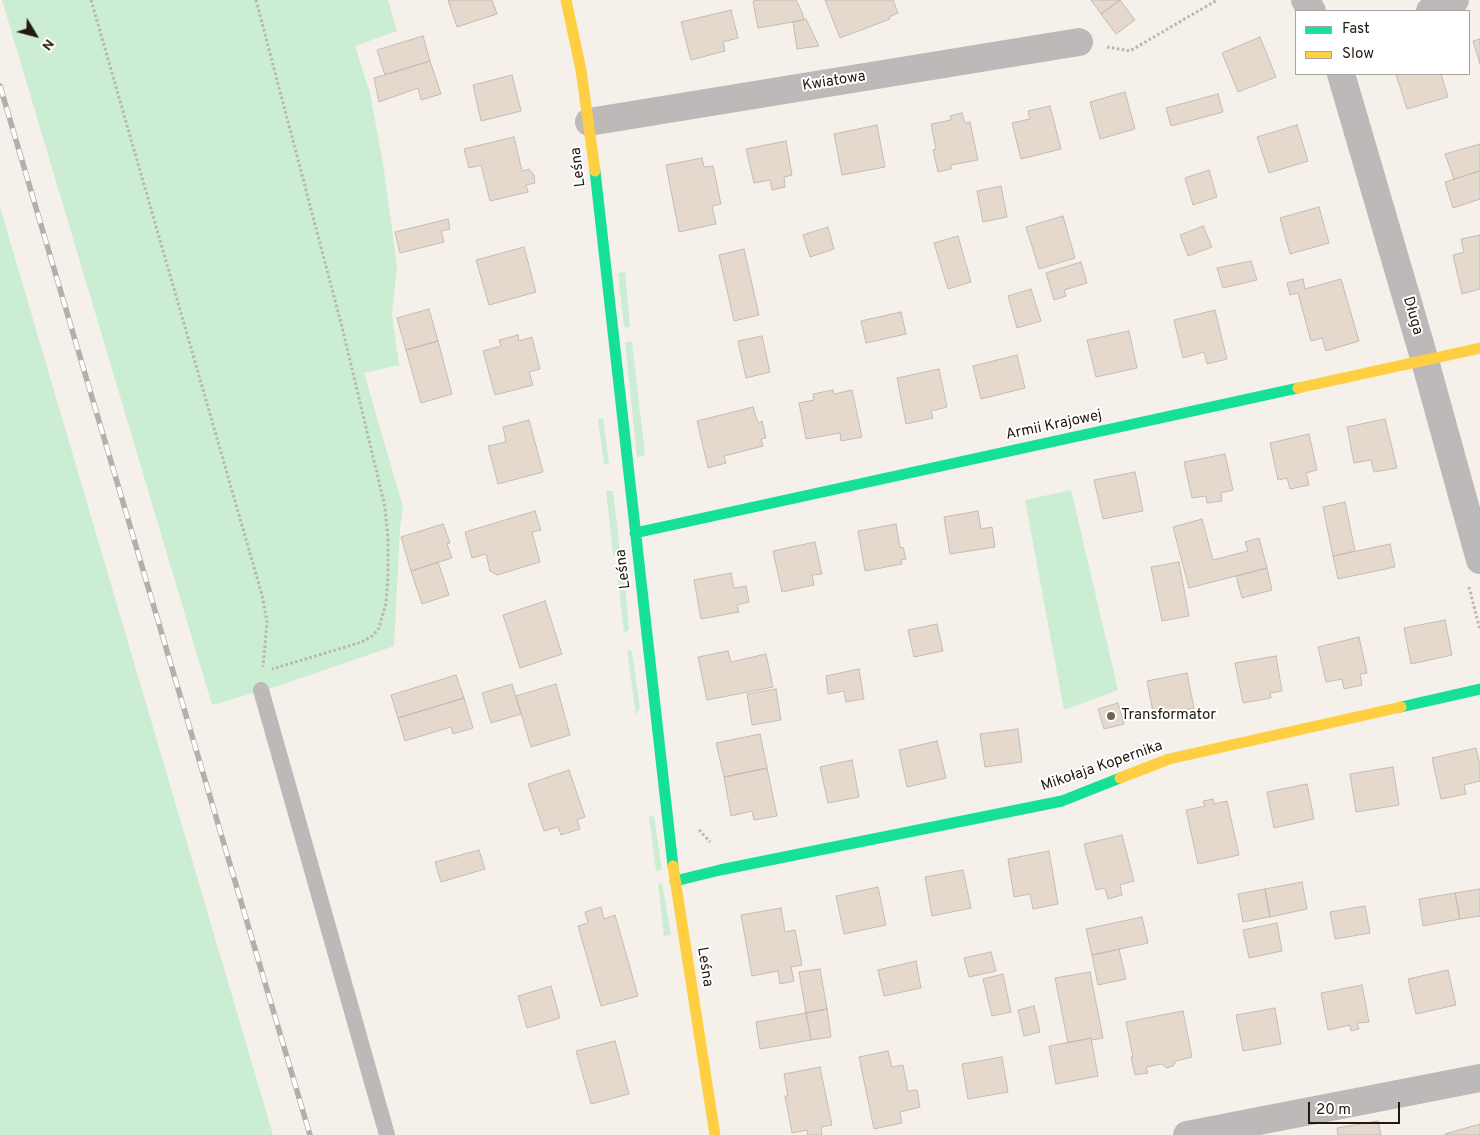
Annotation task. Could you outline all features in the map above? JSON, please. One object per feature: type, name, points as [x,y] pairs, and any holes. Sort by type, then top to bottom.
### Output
[{"type":"street","name":"Leśna","points":[[566,0],[581,70],[589,122],[621,391],[635,533],[675,881],[715,1135]]},
{"type":"street","points":[[1432,10],[1455,0]]},
{"type":"street","name":"Kwiatowa","points":[[589,122],[1080,42]]},
{"type":"street","name":"Długa","points":[[1341,75],[1425,361],[1474,571]]},
{"type":"street","name":"Armii Krajowej","points":[[635,533],[1480,348]]},
{"type":"street","name":"Mikołaja Kopernika","points":[[675,881],[720,870],[1062,800],[1169,759],[1480,689]]},
{"type":"street","points":[[1187,1135],[1480,1078]]},
{"type":"lane","points":[[261,690],[387,1135]]},
{"type":"path","points":[[91,0],[262,595],[266,622],[263,671],[362,642],[380,628],[386,603],[388,540],[385,507],[342,327],[256,0]]},
{"type":"path","points":[[1080,42],[1130,51],[1217,0]]},
{"type":"path","points":[[1474,571],[1480,630]]},
{"type":"green space","points":[[2,0],[388,0],[397,31],[355,46],[370,93],[383,163],[397,266],[392,315],[399,365],[364,373],[403,507],[400,528],[394,646],[278,686],[212,705]]},
{"type":"green space","points":[[0,207],[273,1135],[0,1135]]},
{"type":"green space","points":[[625,272],[629,328],[624,327],[618,273]]},
{"type":"green space","points":[[625,342],[632,342],[645,454],[644,456],[637,457]]},
{"type":"green space","points":[[603,418],[609,464],[604,464],[598,419]]},
{"type":"green space","points":[[1071,490],[1118,690],[1064,710],[1025,500]]},
{"type":"green space","points":[[606,491],[613,491],[620,552],[613,555]]},
{"type":"green space","points":[[617,571],[624,574],[629,630],[624,633]]},
{"type":"green space","points":[[627,649],[632,651],[640,708],[636,715]]},
{"type":"green space","points":[[654,816],[662,870],[656,871],[649,817]]},
{"type":"green space","points":[[662,883],[671,935],[664,936],[658,884]]},
{"type":"building","points":[[448,0],[492,0],[497,14],[457,27]]},
{"type":"building","points":[[796,0],[804,20],[758,28],[753,1]]},
{"type":"building","points":[[825,0],[893,0],[898,13],[889,17],[890,19],[840,38]]},
{"type":"building","points":[[1091,0],[1120,0],[1101,14]]},
{"type":"building","points":[[1120,0],[1135,20],[1116,34],[1101,14]]},
{"type":"building","points":[[731,10],[738,38],[723,42],[725,51],[691,60],[681,22]]},
{"type":"building","points":[[806,19],[819,46],[797,49],[793,22]]},
{"type":"building","points":[[423,36],[430,61],[385,75],[377,50]]},
{"type":"building","points":[[1260,37],[1276,77],[1238,92],[1222,53]]},
{"type":"building","points":[[1480,39],[1480,64],[1473,41]]},
{"type":"building","points":[[430,61],[441,94],[421,100],[418,88],[379,102],[374,78]]},
{"type":"building","points":[[512,75],[521,111],[481,121],[473,85]]},
{"type":"building","points":[[1396,75],[1441,75],[1448,97],[1407,109]]},
{"type":"building","points":[[1125,92],[1135,129],[1100,139],[1090,102]]},
{"type":"building","points":[[1218,94],[1223,112],[1171,126],[1166,108]]},
{"type":"building","points":[[1050,106],[1061,149],[1021,159],[1012,123],[1030,119],[1028,111]]},
{"type":"building","points":[[962,113],[965,123],[970,122],[978,160],[951,165],[951,169],[938,172],[933,150],[936,149],[931,124],[951,120],[950,116]]},
{"type":"building","points":[[877,125],[885,167],[842,175],[834,134]]},
{"type":"building","points":[[1297,125],[1308,161],[1269,173],[1257,137]]},
{"type":"building","points":[[514,137],[522,171],[529,169],[534,175],[535,183],[526,185],[528,192],[490,201],[481,165],[469,168],[464,149]]},
{"type":"building","points":[[786,141],[792,175],[784,177],[785,187],[772,190],[770,180],[754,183],[746,149]]},
{"type":"building","points":[[1480,144],[1480,171],[1454,179],[1445,154]]},
{"type":"building","points":[[702,158],[704,167],[713,166],[721,204],[712,206],[716,224],[679,232],[666,165]]},
{"type":"building","points":[[1209,170],[1217,197],[1193,205],[1185,178]]},
{"type":"building","points":[[1480,171],[1480,199],[1453,208],[1445,182]]},
{"type":"building","points":[[1001,186],[1007,217],[983,222],[977,191]]},
{"type":"building","points":[[1319,207],[1329,243],[1290,254],[1280,218]]},
{"type":"building","points":[[1063,216],[1075,258],[1039,269],[1026,227]]},
{"type":"building","points":[[448,219],[450,229],[441,231],[444,242],[400,253],[395,232]]},
{"type":"building","points":[[1203,226],[1212,247],[1188,256],[1180,235]]},
{"type":"building","points":[[828,227],[834,249],[810,257],[803,235]]},
{"type":"building","points":[[1480,235],[1480,289],[1462,294],[1453,255],[1464,252],[1461,239]]},
{"type":"building","points":[[958,236],[971,282],[948,289],[934,243]]},
{"type":"building","points":[[524,247],[536,292],[489,305],[476,260]]},
{"type":"building","points":[[744,249],[759,315],[734,321],[719,255]]},
{"type":"building","points":[[1251,261],[1257,280],[1223,288],[1217,268]]},
{"type":"building","points":[[1081,262],[1087,283],[1064,290],[1066,296],[1054,300],[1046,273]]},
{"type":"building","points":[[1303,279],[1305,289],[1341,279],[1359,341],[1326,351],[1322,338],[1311,341],[1298,293],[1290,295],[1287,283]]},
{"type":"building","points":[[1031,289],[1041,321],[1017,328],[1008,296]]},
{"type":"building","points":[[429,309],[438,341],[406,350],[397,318]]},
{"type":"building","points":[[1215,310],[1227,359],[1207,364],[1204,352],[1183,358],[1174,320]]},
{"type":"building","points":[[901,312],[906,334],[866,343],[861,321]]},
{"type":"building","points":[[1129,331],[1137,368],[1096,377],[1087,340]]},
{"type":"building","points":[[518,335],[519,341],[532,337],[540,369],[529,372],[533,385],[495,395],[483,351],[501,346],[499,340]]},
{"type":"building","points":[[762,336],[770,372],[746,378],[738,341]]},
{"type":"building","points":[[438,341],[452,394],[421,403],[406,350]]},
{"type":"building","points":[[1017,355],[1025,388],[981,399],[973,366]]},
{"type":"building","points":[[939,369],[947,407],[931,411],[933,418],[906,424],[897,378]]},
{"type":"building","points":[[833,390],[834,394],[852,390],[862,437],[841,441],[840,433],[806,439],[799,403],[814,400],[813,394]]},
{"type":"building","points":[[753,407],[758,423],[762,421],[766,438],[761,439],[763,446],[724,456],[726,463],[708,468],[697,421]]},
{"type":"building","points":[[1385,419],[1397,468],[1374,472],[1371,460],[1354,463],[1347,427]]},
{"type":"building","points":[[529,420],[543,472],[498,484],[488,446],[506,442],[503,427]]},
{"type":"building","points":[[1309,434],[1317,470],[1306,473],[1309,485],[1290,489],[1287,478],[1278,480],[1270,443]]},
{"type":"building","points":[[1225,454],[1233,490],[1221,493],[1222,501],[1207,503],[1206,496],[1192,498],[1184,462]]},
{"type":"building","points":[[1135,472],[1143,511],[1103,519],[1094,480]]},
{"type":"building","points":[[1345,502],[1355,551],[1333,556],[1323,507]]},
{"type":"building","points":[[535,511],[541,530],[532,532],[540,562],[497,575],[490,571],[486,554],[472,558],[465,532]]},
{"type":"building","points":[[978,511],[981,529],[992,527],[995,547],[950,554],[944,517]]},
{"type":"building","points":[[1202,519],[1213,560],[1248,551],[1245,542],[1259,538],[1267,568],[1189,588],[1173,527]]},
{"type":"building","points":[[443,524],[450,543],[447,544],[452,558],[411,571],[401,537]]},
{"type":"building","points":[[896,524],[900,548],[903,547],[906,559],[901,560],[902,564],[865,571],[858,531]]},
{"type":"building","points":[[815,542],[822,574],[812,575],[814,585],[782,592],[773,551]]},
{"type":"building","points":[[1390,544],[1395,567],[1338,579],[1333,556]]},
{"type":"building","points":[[438,562],[449,595],[422,604],[411,571]]},
{"type":"building","points":[[1179,562],[1189,616],[1162,621],[1151,567]]},
{"type":"building","points":[[1267,568],[1272,590],[1242,598],[1236,576]]},
{"type":"building","points":[[731,573],[734,588],[746,586],[749,602],[737,605],[739,612],[701,619],[694,580]]},
{"type":"building","points":[[545,601],[562,654],[520,668],[503,615]]},
{"type":"building","points":[[1445,620],[1452,655],[1411,664],[1404,628]]},
{"type":"building","points":[[937,624],[943,651],[914,657],[908,630]]},
{"type":"building","points":[[1359,637],[1367,673],[1360,674],[1362,685],[1344,689],[1342,679],[1326,682],[1318,647]]},
{"type":"building","points":[[728,651],[731,662],[766,654],[773,687],[707,700],[698,657]]},
{"type":"building","points":[[1276,656],[1282,691],[1270,693],[1271,698],[1243,703],[1235,663]]},
{"type":"building","points":[[859,669],[864,699],[846,702],[844,691],[828,694],[826,676]]},
{"type":"building","points":[[1187,673],[1194,708],[1154,717],[1147,681]]},
{"type":"building","points":[[456,675],[464,698],[398,718],[391,695]]},
{"type":"building","points":[[512,684],[521,714],[491,723],[482,693]]},
{"type":"building","points":[[556,684],[570,735],[531,747],[516,696]]},
{"type":"building","points":[[776,689],[781,720],[752,725],[747,694]]},
{"type":"building","points":[[464,698],[473,728],[453,734],[451,727],[405,741],[398,718]]},
{"type":"building","name":"Transformator","points":[[1118,703],[1124,724],[1104,729],[1098,709]]},
{"type":"building","points":[[1018,729],[1022,762],[985,767],[980,734]]},
{"type":"building","points":[[760,734],[767,768],[724,777],[716,743]]},
{"type":"building","points":[[937,741],[946,778],[907,787],[899,750]]},
{"type":"building","points":[[1476,748],[1480,765],[1480,781],[1464,785],[1466,794],[1441,799],[1432,758]]},
{"type":"building","points":[[852,760],[859,797],[828,803],[820,767]]},
{"type":"building","points":[[1393,767],[1399,805],[1356,812],[1350,774]]},
{"type":"building","points":[[767,768],[777,816],[754,820],[752,811],[731,816],[724,777]]},
{"type":"building","points":[[569,770],[585,817],[577,820],[580,829],[561,835],[558,827],[544,831],[528,784]]},
{"type":"building","points":[[1307,784],[1314,819],[1274,828],[1267,792]]},
{"type":"building","points":[[1213,799],[1214,804],[1227,801],[1239,855],[1198,864],[1186,810],[1205,806],[1203,801]]},
{"type":"building","points":[[1122,835],[1134,881],[1120,885],[1122,895],[1108,899],[1105,888],[1096,890],[1084,844]]},
{"type":"building","points":[[479,850],[485,869],[441,882],[435,862]]},
{"type":"building","points":[[1049,851],[1058,904],[1033,909],[1030,894],[1014,897],[1008,859]]},
{"type":"building","points":[[963,870],[971,908],[932,916],[925,877]]},
{"type":"building","points":[[1302,882],[1307,909],[1270,917],[1265,889]]},
{"type":"building","points":[[878,887],[886,925],[844,934],[836,896]]},
{"type":"building","points":[[1265,889],[1270,917],[1243,922],[1238,894]]},
{"type":"building","points":[[1480,889],[1480,916],[1460,919],[1455,893]]},
{"type":"building","points":[[1455,893],[1460,919],[1423,926],[1419,899]]},
{"type":"building","points":[[1365,906],[1370,933],[1335,939],[1330,912]]},
{"type":"building","points":[[601,907],[604,919],[615,915],[638,996],[601,1006],[578,926],[588,923],[585,912]]},
{"type":"building","points":[[781,908],[785,932],[795,930],[802,965],[791,967],[794,981],[780,984],[778,971],[752,976],[741,915]]},
{"type":"building","points":[[1142,917],[1148,943],[1092,955],[1086,929]]},
{"type":"building","points":[[1277,923],[1282,951],[1249,958],[1243,930]]},
{"type":"building","points":[[1119,949],[1126,979],[1098,985],[1092,955]]},
{"type":"building","points":[[991,952],[996,971],[969,977],[964,958]]},
{"type":"building","points":[[916,961],[921,988],[884,996],[878,970]]},
{"type":"building","points":[[820,969],[827,1009],[806,1013],[799,972]]},
{"type":"building","points":[[1448,970],[1456,1005],[1416,1014],[1408,979]]},
{"type":"building","points":[[1090,972],[1103,1038],[1092,1040],[1091,1038],[1068,1043],[1055,978]]},
{"type":"building","points":[[1003,974],[1011,1012],[992,1016],[983,979]]},
{"type":"building","points":[[1362,985],[1369,1022],[1357,1023],[1359,1029],[1351,1031],[1350,1025],[1328,1030],[1321,993]]},
{"type":"building","points":[[551,986],[560,1018],[527,1028],[518,996]]},
{"type":"building","points":[[1034,1006],[1040,1032],[1024,1036],[1018,1010]]},
{"type":"building","points":[[1275,1008],[1281,1044],[1243,1051],[1236,1015]]},
{"type":"building","points":[[827,1009],[831,1037],[811,1040],[806,1013]]},
{"type":"building","points":[[1183,1011],[1192,1057],[1176,1061],[1173,1066],[1167,1068],[1162,1064],[1146,1067],[1148,1073],[1135,1075],[1126,1022]]},
{"type":"building","points":[[806,1013],[811,1040],[760,1049],[756,1022]]},
{"type":"building","points":[[1091,1038],[1098,1076],[1056,1084],[1049,1046]]},
{"type":"building","points":[[615,1041],[629,1094],[591,1104],[576,1051]]},
{"type":"building","points":[[888,1051],[892,1067],[903,1065],[908,1091],[917,1090],[920,1107],[900,1112],[902,1123],[874,1129],[859,1057]]},
{"type":"building","points":[[1002,1057],[1008,1092],[968,1099],[962,1064]]},
{"type":"building","points":[[820,1067],[832,1125],[821,1127],[822,1135],[808,1135],[807,1130],[792,1133],[785,1096],[788,1096],[784,1074]]},
{"type":"building","points":[[1378,1121],[1381,1135],[1338,1135],[1337,1128]]},
{"type":"building","points":[[1480,1124],[1480,1135],[1445,1135],[1445,1134]]},
{"type":"railway","points":[[0,86],[310,1135]]},
{"type":"traffic: fast","points":[[595,171],[673,866]]},
{"type":"traffic: fast","points":[[635,533],[1298,388]]},
{"type":"traffic: fast","points":[[1401,707],[1480,689]]},
{"type":"traffic: fast","points":[[675,881],[720,870],[1062,801],[1120,778]]},
{"type":"traffic: slow","points":[[566,0],[581,70],[595,171]]},
{"type":"traffic: slow","points":[[1298,388],[1480,348]]},
{"type":"traffic: slow","points":[[1120,778],[1169,759],[1401,707]]},
{"type":"traffic: slow","points":[[673,866],[715,1135]]},
{"type":"place","name":"Transformator","points":[[1111,716]]}]
